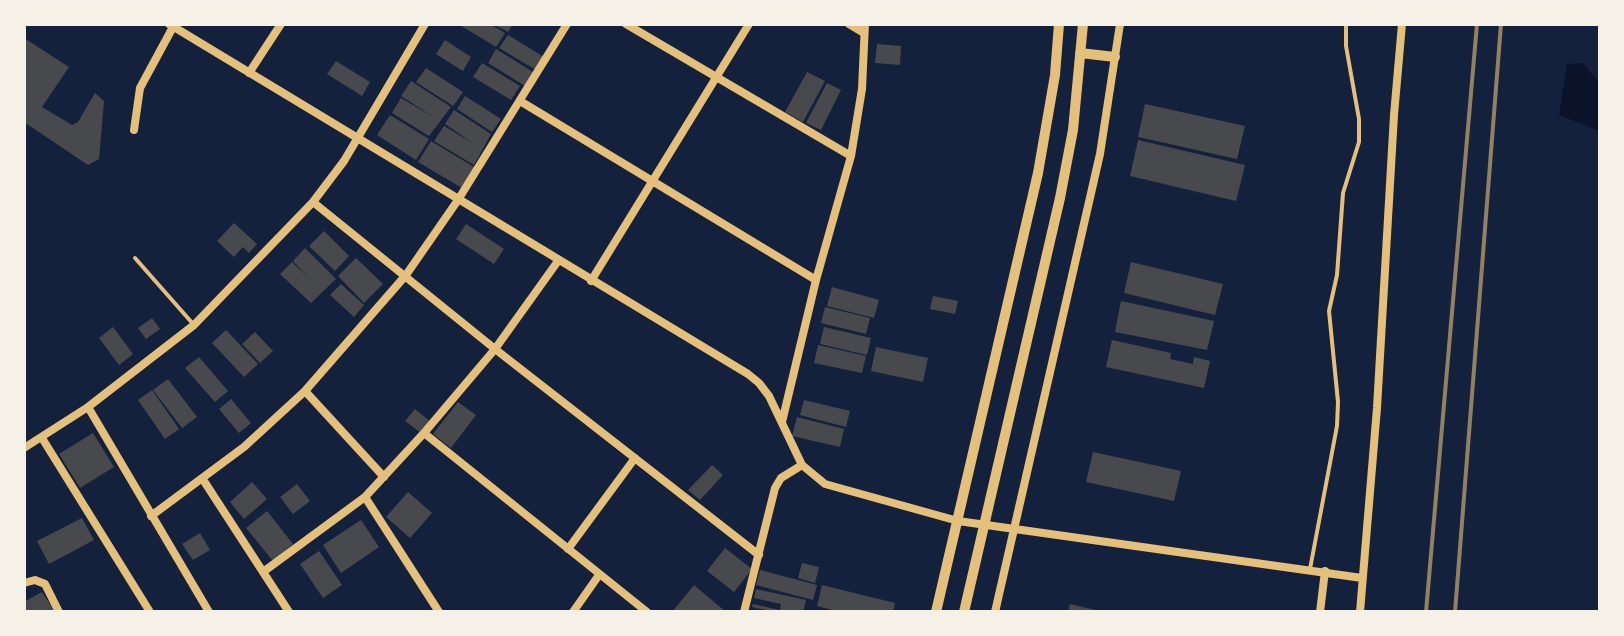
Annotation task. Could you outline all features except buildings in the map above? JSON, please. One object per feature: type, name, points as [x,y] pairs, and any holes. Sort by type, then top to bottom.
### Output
[{"type":"street","points":[[249,73],[281,24]]},
{"type":"street","points":[[24,448],[88,407],[194,325],[313,202],[344,161],[355,137],[425,24]]},
{"type":"street","points":[[151,516],[244,447],[305,391],[406,275],[458,200],[567,24]]},
{"type":"street","points":[[626,24],[851,156]]},
{"type":"street","points":[[591,281],[749,24]]},
{"type":"street","points":[[782,423],[816,280],[851,156],[862,89],[865,28],[849,24]]},
{"type":"street","points":[[936,612],[1038,173],[1055,75],[1059,24]]},
{"type":"street","points":[[964,612],[1060,198],[1073,130],[1083,24]]},
{"type":"street","points":[[995,612],[1100,154],[1120,24]]},
{"type":"street","points":[[1360,612],[1377,408],[1402,24]]},
{"type":"street","points":[[134,130],[140,88],[171,25],[748,374],[769,396],[802,465],[825,484],[983,526],[1362,578]]},
{"type":"street","points":[[1080,53],[1115,57]]},
{"type":"street","points":[[520,101],[816,280]]},
{"type":"street","points":[[313,202],[759,555]]},
{"type":"street","points":[[263,572],[365,497],[384,477],[495,349],[558,261]]},
{"type":"street","points":[[305,391],[384,477]]},
{"type":"street","points":[[88,407],[209,612]]},
{"type":"street","points":[[424,433],[647,612]]},
{"type":"street","points":[[42,438],[150,612]]},
{"type":"street","points":[[568,549],[635,458]]},
{"type":"street","points":[[744,612],[767,510],[775,488],[781,478],[802,465]]},
{"type":"street","points":[[202,478],[289,612]]},
{"type":"street","points":[[365,497],[439,612]]},
{"type":"street","points":[[1320,612],[1325,571]]},
{"type":"street","points":[[573,612],[599,575]]},
{"type":"street","points":[[24,583],[35,580],[45,584],[59,612]]},
{"type":"lane","points":[[1310,569],[1337,426],[1338,402],[1329,311],[1337,275],[1343,193],[1359,142],[1359,119],[1346,46],[1346,24]]},
{"type":"lane","points":[[135,258],[194,325]]},
{"type":"water","points":[[1583,63],[1600,83],[1600,131],[1559,115],[1567,64]]},
{"type":"railway","points":[[1426,612],[1477,24]]},
{"type":"railway","points":[[1455,612],[1501,24]]}]
